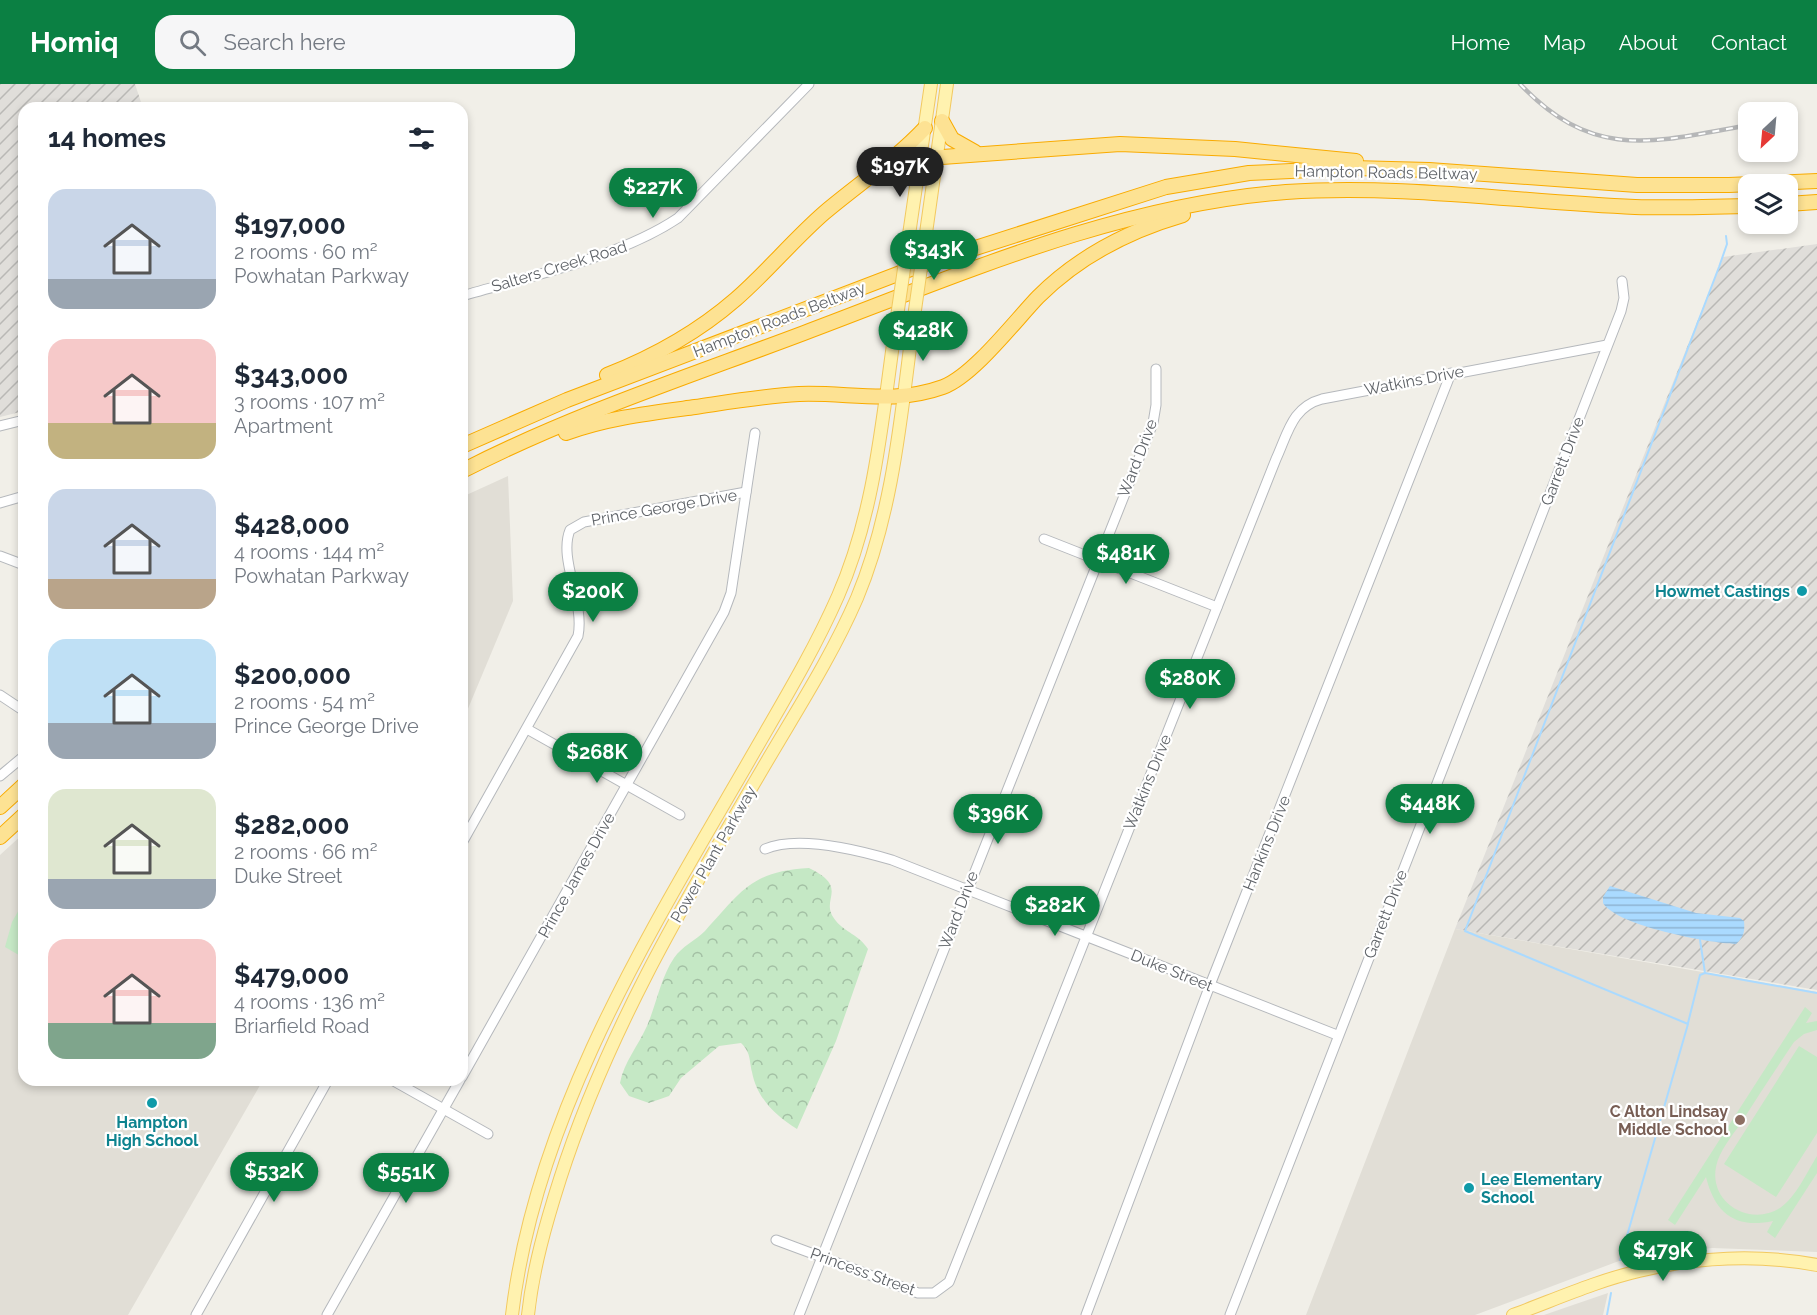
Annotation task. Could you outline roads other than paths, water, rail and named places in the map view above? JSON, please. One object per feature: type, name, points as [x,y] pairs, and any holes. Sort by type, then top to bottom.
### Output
[{"type":"highway","points":[[942,121],[952,139],[980,153]]},
{"type":"highway","points":[[567,400],[596,379],[671,345],[712,318],[736,299],[824,214],[925,128]]},
{"type":"highway","points":[[883,165],[891,161],[980,153],[1120,144],[1178,145],[1330,158],[1429,170]]},
{"type":"highway","name":"Hampton Roads Beltway","points":[[468,443],[567,400],[916,267],[1166,187],[1249,173],[1295,169],[1429,170],[1637,185],[1729,185],[1817,181]]},
{"type":"highway","name":"Hampton Roads Beltway","points":[[468,468],[531,438],[1073,233],[1151,213],[1247,196],[1326,190],[1398,191],[1637,207],[1738,206]]},
{"type":"highway","points":[[531,438],[558,436],[603,422],[649,414],[776,396],[903,397],[945,386],[960,378],[1053,283],[1108,244],[1149,225],[1247,196]]},
{"type":"highway","points":[[1798,203],[1817,202]]},
{"type":"highway","points":[[0,807],[18,790]]},
{"type":"highway","points":[[0,837],[18,820]]},
{"type":"main road","name":"Power Plant Parkway","points":[[512,1315],[519,1267],[534,1208],[568,1104],[593,1048],[625,979],[803,667],[839,594],[867,507],[896,330],[931,84]]},
{"type":"main road","name":"Power Plant Parkway","points":[[528,1315],[535,1268],[549,1213],[573,1139],[614,1041],[653,959],[830,653],[857,598],[885,510],[947,84]]},
{"type":"main road","points":[[1513,1315],[1638,1271],[1690,1262],[1743,1258],[1817,1264]]},
{"type":"street","name":"Salters Creek Road","points":[[468,294],[628,246],[658,231],[678,218],[809,84]]},
{"type":"street","name":"Garrett Drive","points":[[1230,1315],[1623,304],[1622,281]]},
{"type":"street","name":"Watkins Drive","points":[[949,1282],[1275,459],[1297,412],[1307,403],[1322,399],[1607,345]]},
{"type":"street","name":"Ward Drive","points":[[799,1315],[966,889],[1153,423],[1156,405],[1156,369]]},
{"type":"street","name":"Hankins Drive","points":[[1086,1315],[1210,985],[1451,373]]},
{"type":"street","points":[[0,426],[18,422]]},
{"type":"street","name":"Prince James Drive","points":[[468,1067],[728,602],[755,433]]},
{"type":"street","name":"Prince George Drive","points":[[468,832],[578,636],[580,617],[567,546],[570,530],[584,522],[746,492]]},
{"type":"street","points":[[0,503],[18,498]]},
{"type":"street","points":[[1044,539],[1217,607]]},
{"type":"street","points":[[0,556],[18,563]]},
{"type":"street","points":[[0,695],[18,707]]},
{"type":"street","points":[[527,729],[680,815]]},
{"type":"street","points":[[0,776],[18,761]]},
{"type":"street","name":"Duke Street","points":[[765,849],[785,843],[859,851],[892,860],[1338,1035]]},
{"type":"street","points":[[196,1315],[325,1086]]},
{"type":"street","points":[[403,1086],[488,1134]]},
{"type":"street","name":"Prince James Drive","points":[[327,1315],[457,1086]]},
{"type":"street","name":"Princess Street","points":[[776,1240],[918,1293],[934,1293],[949,1282]]},
{"type":"water","points":[[1610,886],[1696,913],[1740,918],[1744,921],[1743,934],[1736,944],[1686,937],[1644,926],[1626,919],[1603,903],[1603,897]]},
{"type":"waterway","points":[[1620,1260],[1688,1024],[1465,931],[1719,267],[1727,244],[1726,236]]},
{"type":"waterway","points":[[1700,940],[1705,973]]},
{"type":"waterway","points":[[1688,1023],[1700,975],[1705,973],[1817,993]]},
{"type":"waterway","points":[[1607,1315],[1611,1293]]},
{"type":"railway","points":[[1520,84],[1547,109],[1574,126],[1600,136],[1627,140],[1655,140],[1738,127]]},
{"type":"place","name":"Howmet Castings","points":[[1802,591]]},
{"type":"place","name":"Hampton High School","points":[[152,1103]]},
{"type":"place","name":"C Alton Lindsay Middle School","points":[[1740,1120]]},
{"type":"place","name":"Lee Elementary School","points":[[1469,1188]]}]
